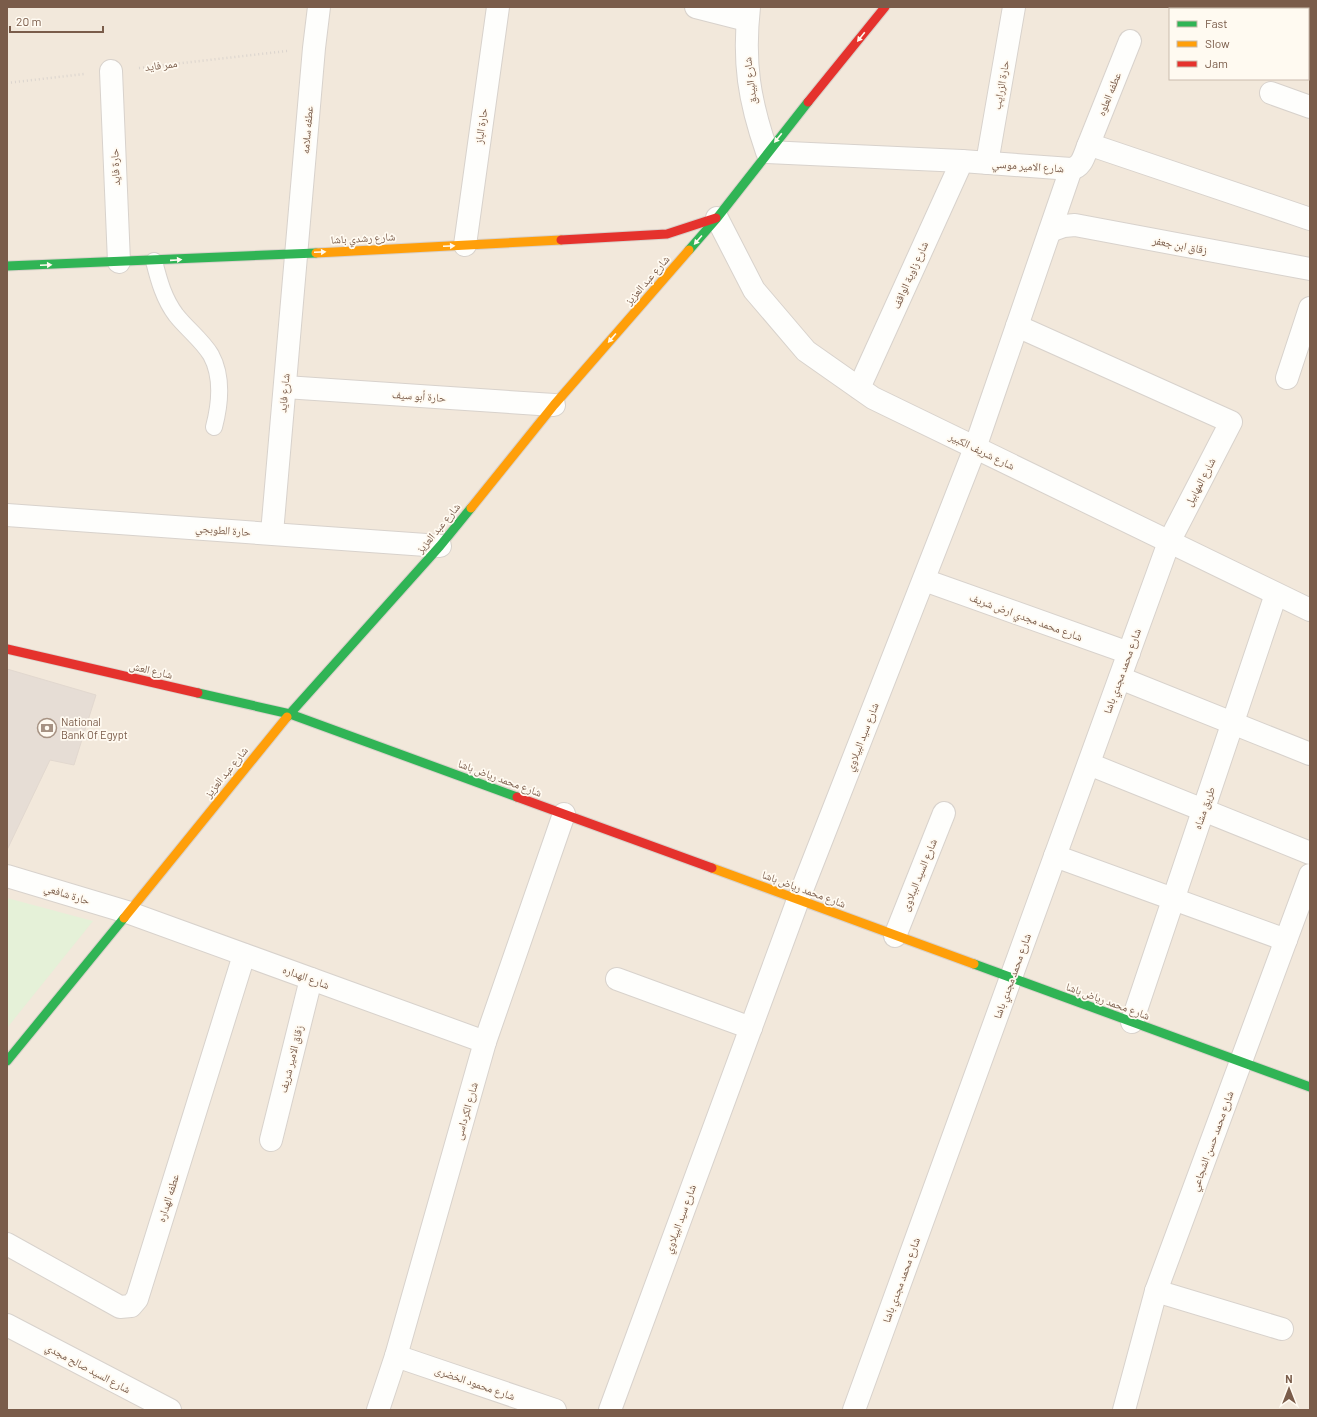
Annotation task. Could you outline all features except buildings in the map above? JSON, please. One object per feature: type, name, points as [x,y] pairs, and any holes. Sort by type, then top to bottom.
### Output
[{"type":"street","name":"عطفه سلامه","points":[[296,253],[319,7]]},
{"type":"street","name":"حارة الباز","points":[[465,245],[498,7]]},
{"type":"street","points":[[696,7],[748,13]]},
{"type":"street","name":"شارع عبد العزيز","points":[[7,1061],[290,714],[440,546],[554,405],[716,218],[767,152],[885,7]]},
{"type":"street","name":"حارة الزرايب","points":[[988,163],[1014,7]]},
{"type":"street","name":"شارع البيدق","points":[[748,13],[746,52],[749,84],[754,116],[767,152]]},
{"type":"street","name":"عطفه العلوه","points":[[1088,146],[1130,41]]},
{"type":"street","name":"حارة فايد","points":[[111,71],[119,262]]},
{"type":"street","points":[[1271,93],[1310,106]]},
{"type":"street","points":[[1088,146],[1094,145],[1310,219]]},
{"type":"street","name":"شارع الامير موسي","points":[[767,152],[962,161],[1071,169],[1080,165],[1088,146]]},
{"type":"street","name":"شارع زاوية الواقف","points":[[859,388],[962,161]]},
{"type":"street","points":[[975,448],[1071,169]]},
{"type":"street","name":"شارع رشدي باشا","points":[[7,266],[154,261],[667,234],[716,218]]},
{"type":"street","name":"شارع شريف الكبير","points":[[716,218],[754,290],[806,351],[873,398],[1310,610]]},
{"type":"street","name":"زقاق ابن جعفر","points":[[1050,231],[1075,225],[1310,270]]},
{"type":"street","name":"شارع فايد","points":[[272,533],[296,253]]},
{"type":"street","points":[[1287,378],[1310,308]]},
{"type":"street","name":"شارع المهابيل","points":[[1017,326],[1231,422],[1169,542]]},
{"type":"street","name":"حارة أبو سيف","points":[[285,387],[554,405]]},
{"type":"street","name":"شارع سيد البيلاوي","points":[[610,1410],[798,900],[975,448]]},
{"type":"street","name":"حارة الطوبجي","points":[[7,515],[440,546]]},
{"type":"street","name":"شارع محمد مجدي باشا","points":[[854,1410],[1169,542]]},
{"type":"street","name":"شارع محمد مجدي ارض شريف","points":[[924,580],[1129,653]]},
{"type":"street","name":"طريق مشاه","points":[[1132,1022],[1276,594]]},
{"type":"street","name":"شارع العش","points":[[7,649],[290,714]]},
{"type":"street","points":[[1120,678],[1310,754]]},
{"type":"street","name":"شارع محمد رياض باشا","points":[[290,714],[1310,1087]]},
{"type":"street","points":[[1088,764],[1310,853]]},
{"type":"street","name":"شارع السيد الببلاوى","points":[[895,936],[944,813]]},
{"type":"street","name":"شارع الكرداسى","points":[[378,1410],[396,1356],[485,1042],[564,814]]},
{"type":"street","points":[[1055,856],[1286,940]]},
{"type":"street","name":"شارع محمد حسن الشجاعي","points":[[1124,1410],[1156,1291],[1310,875]]},
{"type":"street","name":"حارة شافعي","points":[[7,876],[127,912]]},
{"type":"street","name":"شارع الهداره","points":[[127,912],[485,1042]]},
{"type":"street","name":"عطفه الهداره","points":[[7,1244],[120,1307],[131,1306],[137,1299],[244,955]]},
{"type":"street","name":"زقاق الامير شريف","points":[[271,1140],[311,979]]},
{"type":"street","points":[[617,979],[751,1028]]},
{"type":"street","points":[[1156,1291],[1282,1329]]},
{"type":"street","name":"شارع السيد صالح مجدي","points":[[7,1325],[170,1410]]},
{"type":"street","name":"شارع محمود الخضرى","points":[[396,1356],[555,1410]]},
{"type":"lane","points":[[154,261],[161,290],[176,315],[211,356],[218,379],[220,403],[214,427]]},
{"type":"path","name":"ممر فايد","points":[[7,83],[314,48]]},
{"type":"shaded area","points":[[7,7],[1310,7],[1310,1410],[7,1410]]},
{"type":"green space","points":[[7,898],[93,921],[7,1028]]},
{"type":"traffic: fast","points":[[689,250],[717,218],[808,102]]},
{"type":"traffic: fast","points":[[7,266],[316,253]]},
{"type":"traffic: fast","points":[[287,717],[440,546],[471,508]]},
{"type":"traffic: fast","points":[[198,693],[290,714],[517,797]]},
{"type":"traffic: fast","points":[[7,1061],[124,918]]},
{"type":"traffic: fast","points":[[974,964],[1310,1087]]},
{"type":"traffic: slow","points":[[316,253],[561,240]]},
{"type":"traffic: slow","points":[[471,508],[554,405],[689,250]]},
{"type":"traffic: slow","points":[[124,918],[287,717]]},
{"type":"traffic: slow","points":[[712,868],[974,964]]},
{"type":"traffic: jam","points":[[808,102],[885,7]]},
{"type":"traffic: jam","points":[[561,240],[667,234],[716,218]]},
{"type":"traffic: jam","points":[[7,649],[198,693]]},
{"type":"traffic: jam","points":[[517,797],[712,868]]},
{"type":"place","name":"National Bank Of Egypt","points":[[47,728]]}]
